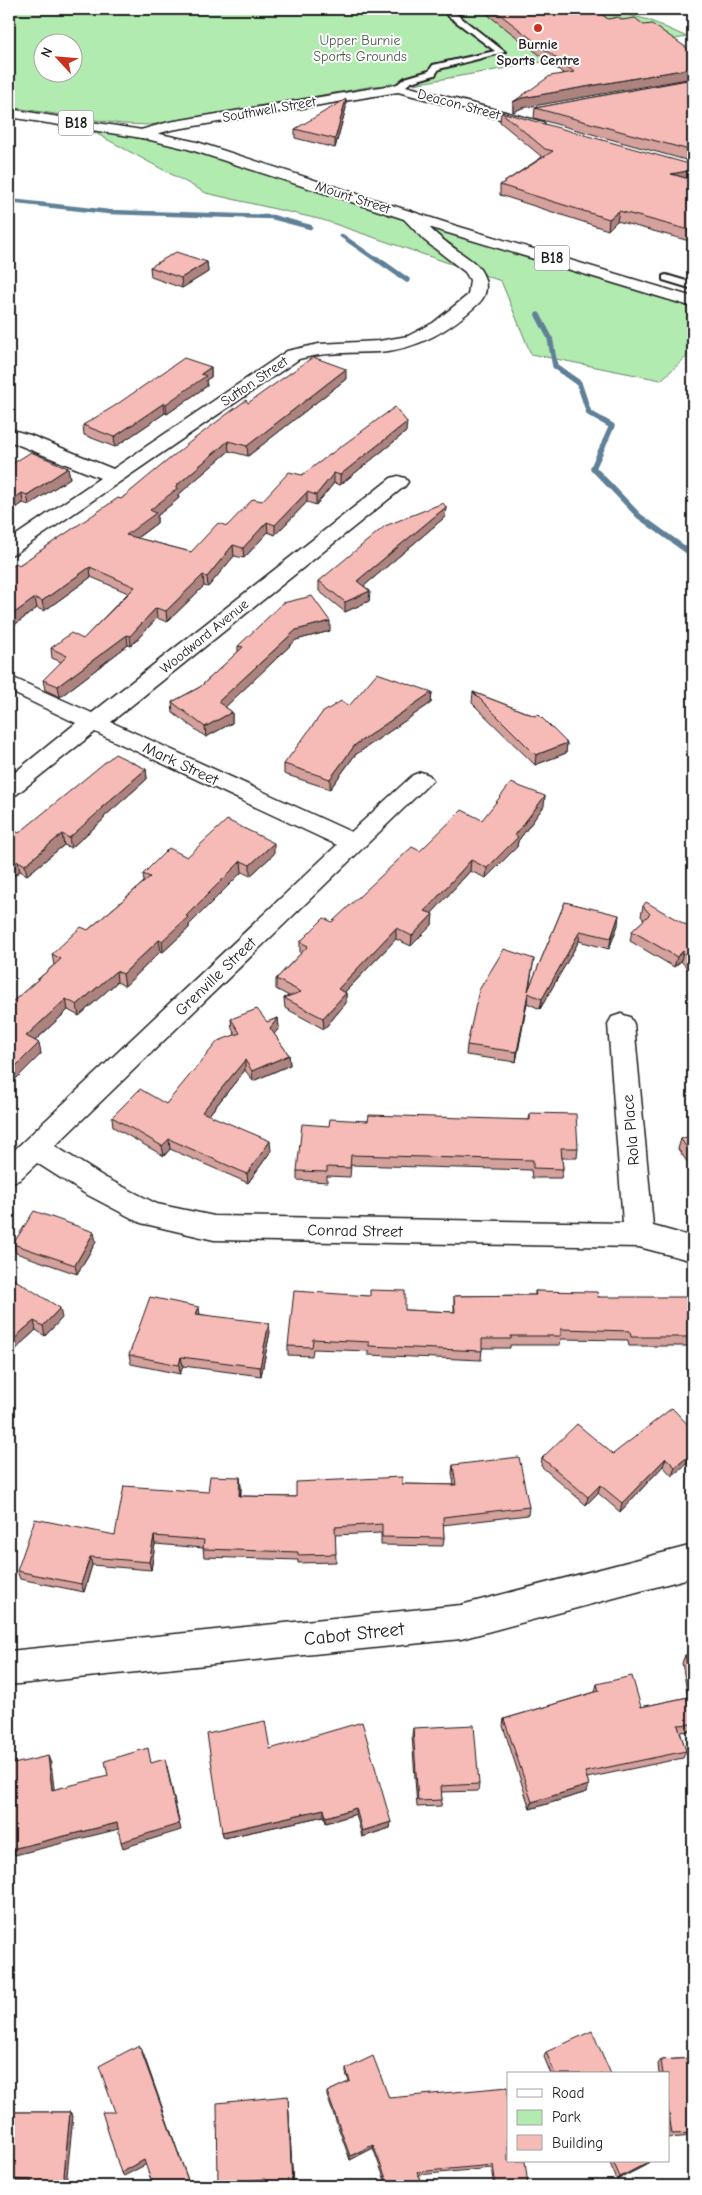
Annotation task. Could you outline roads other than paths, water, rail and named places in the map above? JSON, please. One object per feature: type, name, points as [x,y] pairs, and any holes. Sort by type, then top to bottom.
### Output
[{"type":"main road","name":"Deacon Street","points":[[398,88],[549,128]]},
{"type":"main road","name":"Southwell Street","points":[[142,134],[169,126],[398,88]]},
{"type":"main road","points":[[515,119],[522,114],[541,110]]},
{"type":"main road","name":"Mount Street","points":[[9,113],[142,134],[192,145],[410,216],[693,302]]},
{"type":"main road","name":"Sutton Street","points":[[9,549],[293,355],[318,349],[389,345],[413,341],[440,327],[458,313],[476,296],[478,280],[472,269],[430,237],[410,216]]},
{"type":"main road","points":[[9,435],[114,477]]},
{"type":"main road","name":"Woodward Avenue","points":[[9,789],[398,482]]},
{"type":"main road","name":"Mark Street","points":[[9,683],[353,844]]},
{"type":"main road","name":"Grenville Street","points":[[9,1172],[421,780]]},
{"type":"main road","name":"Rola Place","points":[[621,1024],[639,1235]]},
{"type":"main road","name":"Conrad Street","points":[[35,1147],[94,1185],[151,1215],[214,1228],[639,1235],[693,1249]]},
{"type":"main road","name":"Cabot Street","points":[[9,1668],[461,1622],[693,1560]]},
{"type":"lane","points":[[398,88],[408,80],[432,73],[436,67],[501,52],[450,12],[455,9]]},
{"type":"lane","points":[[666,278],[693,286]]},
{"type":"waterway","points":[[9,201],[109,212],[272,217],[310,227]]},
{"type":"waterway","points":[[342,236],[378,261]]},
{"type":"waterway","points":[[377,259],[407,280]]},
{"type":"waterway","points":[[538,315],[550,338],[555,366],[579,383],[589,413],[612,426],[593,468],[639,516],[693,555]]},
{"type":"place","name":"Burnie Sports Centre","points":[[538,28]]},
{"type":"park label","name":"Upper Burnie Sports Grounds","points":[[360,48]]}]
